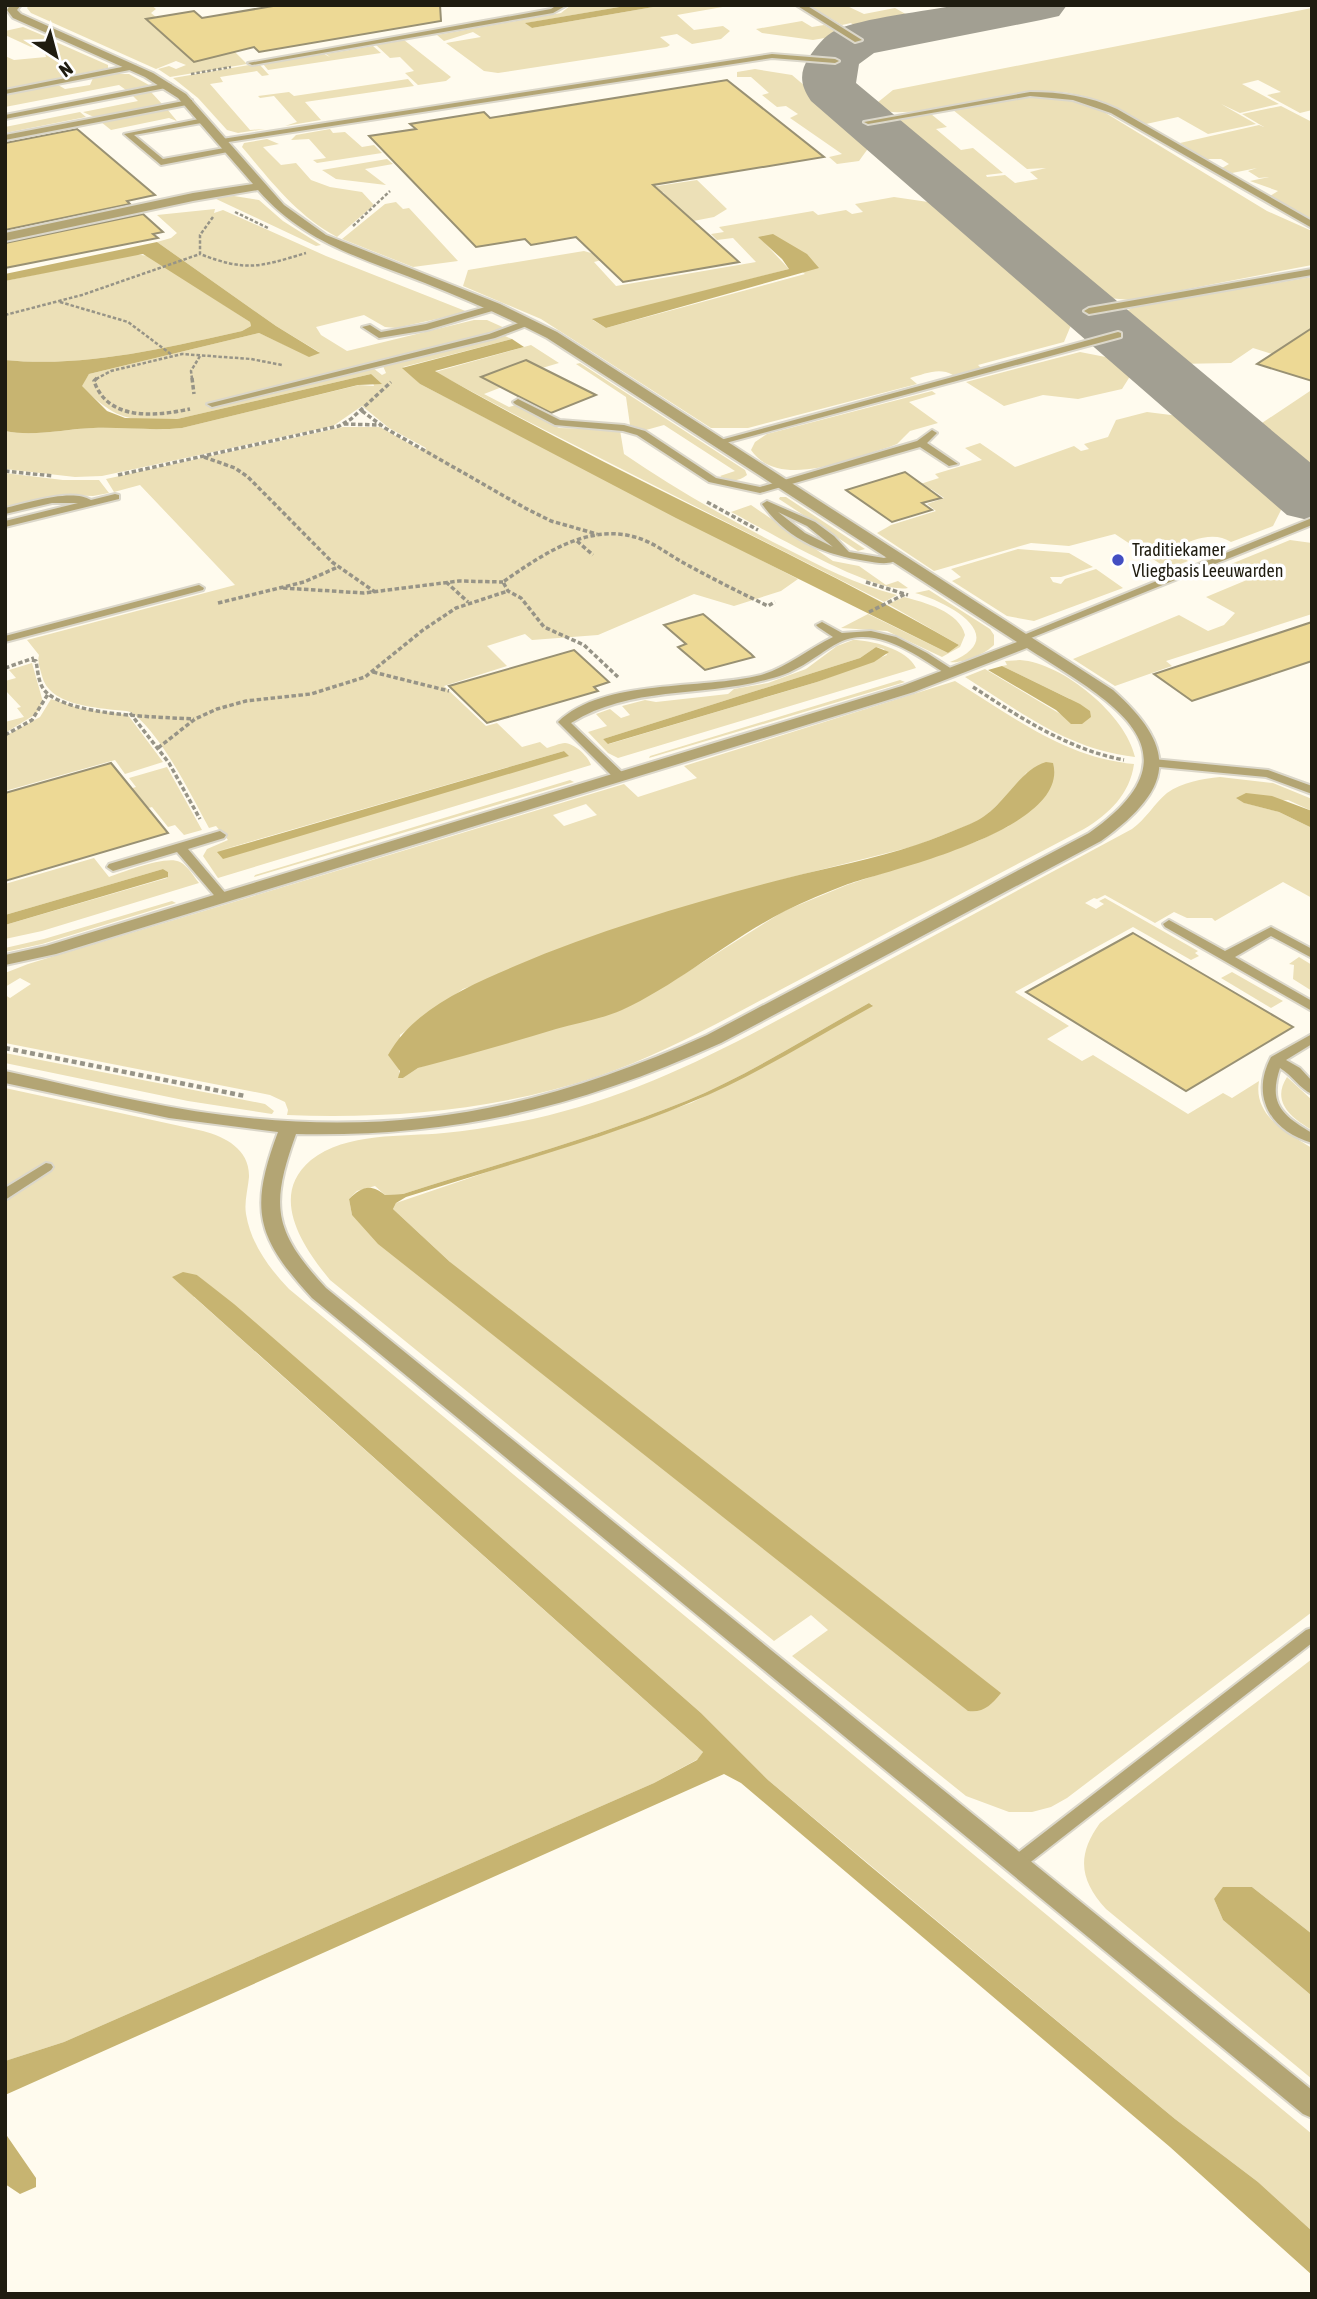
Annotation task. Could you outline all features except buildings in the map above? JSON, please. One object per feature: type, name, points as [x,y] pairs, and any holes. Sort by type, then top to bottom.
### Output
[{"type":"street","points":[[5,1077],[223,1121],[289,1128],[393,1127],[499,1114],[562,1100],[663,1064],[1095,837],[1115,825],[1143,796],[1153,763],[1149,740],[1125,707],[1026,640],[529,322],[496,307],[323,248],[261,186],[189,102],[163,83],[132,67],[17,16],[12,7]]},
{"type":"street","points":[[5,237],[205,195],[261,186]]},
{"type":"street","points":[[5,960],[50,950],[908,689],[1026,640]]},
{"type":"street","points":[[289,1128],[269,1185],[268,1206],[274,1230],[288,1259],[319,1293],[1312,2106]]},
{"type":"lane","points":[[252,63],[553,12],[564,5]]},
{"type":"lane","points":[[800,5],[858,40]]},
{"type":"lane","points":[[205,120],[128,134],[161,162],[226,145],[772,57],[835,61]]},
{"type":"lane","points":[[5,92],[132,67]]},
{"type":"lane","points":[[5,117],[163,83]]},
{"type":"lane","points":[[867,122],[1030,94],[1080,98],[1114,111],[1312,225]]},
{"type":"lane","points":[[5,138],[189,102]]},
{"type":"lane","points":[[1089,311],[1312,271]]},
{"type":"lane","points":[[367,327],[379,335],[440,323],[496,307]]},
{"type":"lane","points":[[208,405],[492,336],[529,322]]},
{"type":"lane","points":[[718,442],[1118,335]]},
{"type":"lane","points":[[518,402],[558,424],[624,428],[641,433],[713,480],[760,490],[921,443],[932,433]]},
{"type":"lane","points":[[921,443],[953,464]]},
{"type":"lane","points":[[760,490],[768,505],[788,511],[836,542],[846,555],[886,561],[897,557]]},
{"type":"lane","points":[[5,511],[52,500],[110,498]]},
{"type":"lane","points":[[5,524],[110,498]]},
{"type":"lane","points":[[52,500],[61,510]]},
{"type":"lane","points":[[1026,640],[1312,521]]},
{"type":"lane","points":[[5,639],[199,588]]},
{"type":"lane","points":[[822,625],[839,636]]},
{"type":"lane","points":[[620,777],[564,722],[592,708],[637,694],[766,676],[802,661],[839,636],[870,634],[892,639],[952,673]]},
{"type":"lane","points":[[1153,763],[1258,772],[1292,781],[1312,790]]},
{"type":"lane","points":[[113,867],[216,837]]},
{"type":"lane","points":[[180,847],[223,898]]},
{"type":"lane","points":[[1168,924],[1312,1007]]},
{"type":"lane","points":[[1225,957],[1271,931],[1312,954]]},
{"type":"lane","points":[[1312,1038],[1276,1060],[1267,1091],[1270,1104],[1287,1124],[1312,1139]]},
{"type":"lane","points":[[1276,1060],[1295,1072],[1312,1090]]},
{"type":"lane","points":[[5,1195],[46,1167]]},
{"type":"lane","points":[[1017,1863],[1312,1634]]},
{"type":"path","points":[[163,83],[252,63]]},
{"type":"path","points":[[5,315],[60,302],[200,254],[229,266],[249,269],[323,248],[378,205],[390,191]]},
{"type":"path","points":[[205,195],[220,206],[274,231]]},
{"type":"path","points":[[200,254],[200,236],[220,206]]},
{"type":"path","points":[[60,302],[128,322],[172,355]]},
{"type":"path","points":[[208,405],[169,413],[132,414],[116,409],[94,385],[94,381],[100,375],[172,355],[251,359],[288,366]]},
{"type":"path","points":[[200,356],[191,371],[192,392],[208,405]]},
{"type":"path","points":[[344,424],[391,383],[374,365]]},
{"type":"path","points":[[361,410],[380,425],[551,521],[597,534],[637,537],[727,587],[768,606],[775,602]]},
{"type":"path","points":[[110,498],[102,478],[344,424],[380,425]]},
{"type":"path","points":[[203,457],[234,468],[248,477],[338,567],[375,592]]},
{"type":"path","points":[[699,499],[767,535]]},
{"type":"path","points":[[283,588],[331,593],[375,592],[446,582],[503,582],[552,551],[597,534]]},
{"type":"path","points":[[576,540],[593,555]]},
{"type":"path","points":[[218,603],[304,582],[338,567]]},
{"type":"path","points":[[854,577],[879,588],[914,596]]},
{"type":"path","points":[[446,582],[468,602]]},
{"type":"path","points":[[503,582],[508,591],[521,598],[544,626],[584,645],[637,694]]},
{"type":"path","points":[[158,748],[195,719],[246,701],[332,689],[372,672],[423,630],[468,602],[508,591]]},
{"type":"path","points":[[859,617],[893,599]]},
{"type":"path","points":[[32,660],[36,662],[41,684],[48,694],[86,708],[195,719]]},
{"type":"path","points":[[372,672],[449,691]]},
{"type":"path","points":[[952,673],[1064,743],[1108,758],[1153,763]]},
{"type":"path","points":[[5,735],[42,712],[48,694]]},
{"type":"path","points":[[131,713],[158,748],[216,837]]},
{"type":"path","points":[[5,1048],[256,1098]]},
{"type":"shaded area","points":[[29,5],[151,5],[156,9],[151,13],[156,17],[146,19],[178,47],[234,51],[247,64],[170,77],[158,69],[169,66],[176,69],[186,65],[176,61],[156,69],[31,13],[27,8]]},
{"type":"shaded area","points":[[571,5],[631,5],[526,23],[532,28],[665,5],[734,5],[677,15],[694,30],[723,26],[730,31],[721,39],[692,44],[677,34],[660,37],[670,45],[667,47],[498,73],[484,71],[446,43],[481,37],[473,32],[444,41],[437,35],[561,13]]},
{"type":"shaded area","points":[[631,5],[665,5],[532,28],[525,23]]},
{"type":"shaded area","points":[[808,5],[845,5],[864,14],[895,8],[918,21],[855,33],[845,27],[853,25],[851,23],[842,25]]},
{"type":"shaded area","points":[[1312,8],[1312,110],[1300,113],[1267,95],[1281,92],[1258,80],[1242,84],[1279,104],[1240,113],[1221,104],[1256,124],[1208,134],[1178,117],[1146,124],[1098,101],[1073,94],[1046,91],[928,110],[885,111],[872,107],[893,90]]},
{"type":"shaded area","points":[[802,21],[812,27],[824,25],[842,35],[813,40],[762,33],[756,29]]},
{"type":"shaded area","points":[[23,27],[54,40],[31,47],[5,35],[5,31]]},
{"type":"shaded area","points":[[404,40],[451,77],[446,81],[418,85],[405,73],[414,71],[400,57],[390,58],[376,45]]},
{"type":"shaded area","points":[[56,42],[108,65],[108,68],[5,89],[5,56],[14,60],[46,57],[44,49],[37,47]]},
{"type":"shaded area","points":[[373,46],[381,53],[268,70],[263,64],[324,54],[330,57],[326,54]]},
{"type":"shaded area","points":[[260,65],[269,75],[262,76],[257,71],[220,77],[223,82],[210,84],[250,130],[265,129],[238,133],[227,130],[198,98],[173,78]]},
{"type":"shaded area","points":[[755,69],[792,75],[872,143],[859,161],[837,164],[829,157],[842,154],[790,118],[798,114],[786,106],[777,107],[762,95],[769,93],[751,77],[737,77],[737,72]]},
{"type":"shaded area","points":[[129,74],[149,85],[126,90],[119,85],[5,107],[5,95],[58,85],[65,89],[90,85],[93,78]]},
{"type":"shaded area","points":[[408,79],[414,86],[305,102],[321,120],[285,126],[297,122],[274,96],[258,96],[289,92],[294,96]]},
{"type":"shaded area","points":[[151,92],[163,105],[96,118],[83,112],[138,101],[133,96]]},
{"type":"shaded area","points":[[1032,97],[1066,99],[1099,109],[1267,211],[1312,231],[1312,265],[1131,300],[1096,297],[895,130],[895,126],[902,119],[931,114],[947,127],[936,129],[961,150],[973,148],[1003,173],[986,175],[987,177],[1005,175],[1015,183],[1038,179],[1030,172],[1046,168],[1027,169],[953,110]]},
{"type":"shaded area","points":[[1281,106],[1312,122],[1312,219],[1270,196],[1278,191],[1250,181],[1269,177],[1259,178],[1248,171],[1257,168],[1232,173],[1222,168],[1229,164],[1221,159],[1206,159],[1180,143],[1259,125],[1264,127],[1242,114]]},
{"type":"shaded area","points":[[167,109],[177,121],[169,118],[111,130],[101,122]]},
{"type":"shaded area","points":[[80,112],[86,117],[5,133],[5,127]]},
{"type":"shaded area","points":[[330,129],[333,133],[345,132],[362,147],[374,145],[382,153],[317,163],[313,160],[326,158],[309,139],[291,140],[296,135]]},
{"type":"shaded area","points":[[267,139],[279,144],[263,147],[281,165],[296,163],[311,180],[330,187],[362,192],[374,205],[337,237],[322,228],[285,196],[242,147],[244,143]]},
{"type":"shaded area","points":[[387,159],[393,164],[365,169],[386,185],[336,179],[322,170]]},
{"type":"shaded area","points":[[697,180],[727,209],[714,217],[683,223],[655,199],[667,197],[663,192],[649,194],[651,187]]},
{"type":"shaded area","points":[[234,196],[259,200],[283,221],[321,245],[316,246],[214,198]]},
{"type":"shaded area","points":[[894,197],[942,204],[1074,318],[1064,342],[978,365],[981,368],[953,375],[937,371],[927,373],[910,378],[917,384],[748,428],[711,428],[541,319],[463,286],[468,270],[584,251],[609,258],[594,262],[616,286],[756,262],[733,238],[717,240],[711,234],[724,232],[719,227],[813,211],[818,215],[846,210],[852,214],[863,212],[855,204]],"holes":[[[759,237],[805,274],[606,328],[593,320],[789,269]]]},
{"type":"shaded area","points":[[396,202],[403,209],[409,208],[458,261],[413,267],[342,239],[385,204]]},
{"type":"shaded area","points":[[215,209],[214,213],[223,210],[326,256],[468,312],[396,328],[385,327],[364,315],[316,327],[321,335],[347,351],[474,320],[487,320],[507,329],[209,403],[210,407],[373,368],[382,375],[386,373],[383,366],[505,336],[512,339],[403,367],[420,384],[798,579],[781,591],[734,606],[694,594],[598,635],[532,640],[525,634],[487,646],[507,666],[444,686],[486,726],[497,723],[522,747],[540,742],[547,748],[569,744],[581,751],[591,765],[218,878],[203,856],[207,849],[228,840],[216,826],[209,828],[157,739],[131,712],[83,705],[53,693],[42,676],[39,655],[27,640],[235,585],[140,485],[114,492],[106,479],[343,427],[380,427],[424,452],[426,448],[389,428],[362,406],[333,426],[102,476],[75,477],[5,469],[5,431],[27,433],[93,428],[182,428],[359,385],[374,386],[371,374],[177,419],[134,419],[105,406],[81,386],[89,374],[259,333],[309,356],[319,352],[276,326],[157,242],[177,233],[157,215]],"holes":[[[564,751],[568,756],[218,851]]]},
{"type":"shaded area","points":[[773,234],[807,254],[819,268],[606,328],[592,319],[789,269],[758,237]]},
{"type":"shaded area","points":[[157,242],[276,326],[320,353],[309,357],[259,333],[89,374],[82,386],[107,411],[125,418],[177,419],[371,374],[382,384],[358,385],[182,428],[93,428],[27,433],[5,431],[5,360],[65,361],[124,355],[242,331],[251,326],[250,322],[143,254],[5,281],[5,274]]},
{"type":"shaded area","points":[[133,254],[149,256],[250,322],[251,326],[242,331],[124,355],[65,361],[5,360],[5,281]]},
{"type":"shaded area","points":[[1312,277],[1312,328],[1272,354],[1253,348],[1231,363],[1176,364],[1122,317],[1126,311],[1136,306]]},
{"type":"shaded area","points":[[512,339],[524,347],[435,371],[565,442],[829,575],[959,645],[948,653],[676,518],[420,384],[402,368]]},
{"type":"shaded area","points":[[531,345],[559,363],[542,368],[526,360],[482,376],[502,387],[484,394],[509,407],[516,405],[559,428],[620,430],[624,454],[682,491],[742,526],[825,568],[897,595],[884,602],[435,372]]},
{"type":"shaded area","points":[[1080,352],[1121,360],[1134,370],[1122,389],[1078,399],[1043,395],[1004,406],[966,382]]},
{"type":"shaded area","points":[[580,363],[745,470],[747,475],[737,480],[723,478],[720,476],[735,471],[664,425],[646,430],[630,425],[626,397],[576,364]]},
{"type":"shaded area","points":[[932,391],[936,394],[909,402],[938,423],[910,431],[897,444],[889,447],[836,464],[797,470],[779,468],[763,462],[751,450],[755,442],[767,434]]},
{"type":"shaded area","points":[[1312,391],[1312,478],[1253,429]]},
{"type":"shaded area","points":[[1147,412],[1187,417],[1285,502],[1273,526],[1231,542],[1211,537],[1189,542],[1176,548],[1175,552],[1188,561],[1168,569],[1115,534],[1069,546],[1031,543],[934,571],[877,533],[891,525],[936,511],[927,504],[944,498],[931,489],[921,492],[911,487],[939,478],[935,474],[982,460],[965,448],[980,443],[1015,467],[1074,446],[1081,451],[1089,449],[1084,444],[1108,437],[1116,420]]},
{"type":"shaded area","points":[[5,473],[63,480],[99,480],[109,493],[93,496],[59,495],[5,508]]},
{"type":"shaded area","points":[[786,497],[865,549],[858,551],[779,499]]},
{"type":"shaded area","points":[[751,505],[833,561],[859,566],[886,585],[898,581],[908,588],[892,587],[846,572],[731,512]]},
{"type":"shaded area","points":[[1290,540],[1312,543],[1312,614],[1166,661],[1172,666],[1115,686],[1073,659],[1179,615],[1208,631],[1224,625],[1235,613],[1206,597],[1254,577],[1231,564]]},
{"type":"shaded area","points":[[1018,549],[1069,553],[1093,567],[1061,577],[1050,577],[1053,582],[1061,584],[1065,579],[1096,569],[1123,588],[1034,621],[1007,616],[952,581],[961,577],[951,569]]},
{"type":"shaded area","points":[[929,590],[990,629],[994,635],[994,645],[973,658],[950,662],[968,652],[976,642],[975,632],[957,612],[915,593]]},
{"type":"shaded area","points":[[904,597],[940,609],[956,620],[965,635],[960,647],[942,657],[887,631],[841,628],[868,614],[948,653],[959,645],[888,604]]},
{"type":"shaded area","points":[[853,640],[878,644],[905,656],[916,668],[618,758],[608,753],[588,732],[607,726],[596,714],[610,709],[621,718],[630,715],[622,706],[645,700],[656,702],[728,694],[734,689],[768,683],[806,669],[837,646]],"holes":[[[876,647],[884,649],[887,655],[817,682],[609,744],[603,739],[860,658]]]},
{"type":"shaded area","points":[[876,647],[889,652],[874,662],[817,682],[608,744],[603,739],[860,658]]},
{"type":"shaded area","points":[[1005,661],[1037,663],[1055,671],[1090,694],[1119,725],[1135,757],[1110,753],[1066,737],[1025,716],[965,677],[985,669],[1067,718],[1070,699],[1002,666],[1007,665]]},
{"type":"shaded area","points":[[32,663],[43,702],[36,714],[5,733],[5,722],[24,717],[17,708],[21,707],[5,690],[5,681],[16,678],[9,670]]},
{"type":"shaded area","points":[[1002,666],[1080,704],[1090,711],[1091,717],[1082,724],[1071,724],[1056,710],[988,670]]},
{"type":"shaded area","points":[[900,680],[905,682],[649,758],[650,756]]},
{"type":"shaded area","points":[[955,681],[1018,721],[1062,744],[1109,760],[1134,764],[1128,785],[1117,802],[1102,817],[1084,829],[701,1032],[651,1056],[561,1088],[445,1110],[366,1115],[287,1115],[285,1102],[270,1095],[5,1043],[5,995],[10,998],[31,984],[20,978],[5,987],[5,973],[624,784],[638,797],[697,778],[684,766]],"holes":[[[1027,772],[1009,826],[978,841],[847,885],[784,911],[673,981],[418,1068],[403,1078],[399,1077],[400,1035],[463,989],[784,879],[915,846],[981,820],[1010,793]],[[586,804],[597,815],[564,826],[553,815]]]},
{"type":"shaded area","points":[[51,699],[82,709],[128,715],[163,762],[125,774],[115,760],[5,791],[5,736],[40,717]]},
{"type":"shaded area","points":[[564,751],[569,756],[223,859],[217,852]]},
{"type":"shaded area","points":[[1046,762],[1053,763],[1051,787],[1035,808],[1008,826],[974,843],[848,884],[793,907],[764,922],[664,987],[622,1010],[418,1068],[403,1078],[398,1078],[400,1071],[388,1055],[399,1039],[427,1012],[479,982],[581,940],[649,917],[752,887],[884,855],[936,838],[982,818],[1027,773]]},
{"type":"shaded area","points":[[167,767],[202,830],[184,835],[175,825],[168,827],[152,807],[98,823],[82,803],[136,787],[129,778]]},
{"type":"shaded area","points":[[1220,777],[1273,783],[1312,799],[1312,811],[1288,800],[1245,803],[1279,812],[1312,828],[1312,898],[1283,882],[1215,921],[1212,918],[1187,918],[1174,912],[1155,923],[1105,895],[1094,898],[1085,903],[1096,909],[1104,904],[1099,901],[1105,898],[1198,951],[1195,953],[1199,956],[1191,960],[1133,927],[1015,992],[1069,1026],[1047,1039],[1082,1061],[1093,1055],[1188,1114],[1223,1093],[1232,1098],[1259,1081],[1258,1093],[1266,1113],[1282,1129],[1312,1148],[1312,1612],[1067,1798],[1051,1807],[1032,1812],[1009,1812],[966,1796],[792,1656],[828,1630],[811,1615],[774,1641],[330,1280],[310,1252],[294,1221],[292,1189],[298,1174],[311,1160],[341,1145],[358,1140],[444,1133],[533,1119],[576,1108],[657,1079],[771,1024],[1132,829],[1173,789]],"holes":[[[869,1003],[872,1005],[754,1072],[691,1103],[396,1203],[393,1209],[450,1262],[352,1215],[349,1199],[357,1191],[375,1186],[385,1195],[403,1194],[581,1139],[651,1114],[733,1079]]]},
{"type":"shaded area","points":[[570,780],[574,782],[254,877],[255,875]]},
{"type":"shaded area","points":[[1246,793],[1272,796],[1312,811],[1312,828],[1279,812],[1244,803],[1236,798]]},
{"type":"shaded area","points":[[94,858],[109,877],[145,865],[174,860],[186,866],[199,883],[42,931],[5,939],[5,925],[167,878],[168,872],[163,869],[5,915],[5,884]]},
{"type":"shaded area","points":[[163,869],[168,872],[168,877],[5,925],[5,915]]},
{"type":"shaded area","points":[[172,901],[176,903],[42,944],[5,952],[5,948]]},
{"type":"shaded area","points":[[1299,957],[1312,965],[1312,991],[1293,979],[1294,965],[1289,964]]},
{"type":"shaded area","points":[[1232,972],[1283,1001],[1271,1008],[1221,978]]},
{"type":"shaded area","points":[[869,1003],[873,1006],[760,1070],[713,1093],[584,1142],[406,1197],[396,1203],[393,1209],[450,1262],[1001,1693],[978,1711],[968,1711],[378,1244],[352,1215],[349,1199],[366,1188],[375,1189],[385,1195],[403,1194],[581,1139],[686,1101],[779,1055]]},
{"type":"shaded area","points":[[5,1053],[265,1104],[274,1111],[272,1114],[188,1101],[5,1063]]},
{"type":"shaded area","points":[[1287,1077],[1312,1100],[1312,1130],[1291,1115],[1282,1102],[1281,1094]]},
{"type":"shaded area","points":[[5,1088],[203,1131],[235,1146],[241,1152],[248,1168],[248,1225],[268,1264],[289,1289],[1312,2134],[1312,2231],[1258,2182],[1175,2119],[768,1780],[701,1713],[371,1423],[197,1275],[194,1297],[703,1752],[698,1759],[654,1783],[64,2042],[5,2061]]},
{"type":"shaded area","points":[[183,1272],[197,1275],[234,1304],[701,1713],[768,1780],[1175,2119],[1258,2182],[1312,2231],[1312,2275],[1170,2147],[741,1783],[724,1774],[5,2095],[5,2061],[64,2042],[654,1783],[697,1760],[703,1752],[172,1277]]},
{"type":"shaded area","points":[[1312,1659],[1312,1934],[1252,1887],[1214,1899],[1223,1920],[1312,1996],[1312,2079],[1106,1909],[1086,1878],[1084,1857],[1092,1835],[1100,1823]]},
{"type":"shaded area","points":[[1223,1887],[1252,1887],[1312,1934],[1312,1996],[1223,1920],[1214,1899]]},
{"type":"shaded area","points":[[5,2133],[36,2178],[36,2187],[20,2194],[5,2184]]},
{"type":"taxiway","points":[[1041,5],[858,40],[845,48],[834,60],[829,73],[830,89],[1312,500]]},
{"type":"place","name":"Traditiekamer Vliegbasis Leeuwarden","points":[[1118,560]]}]
